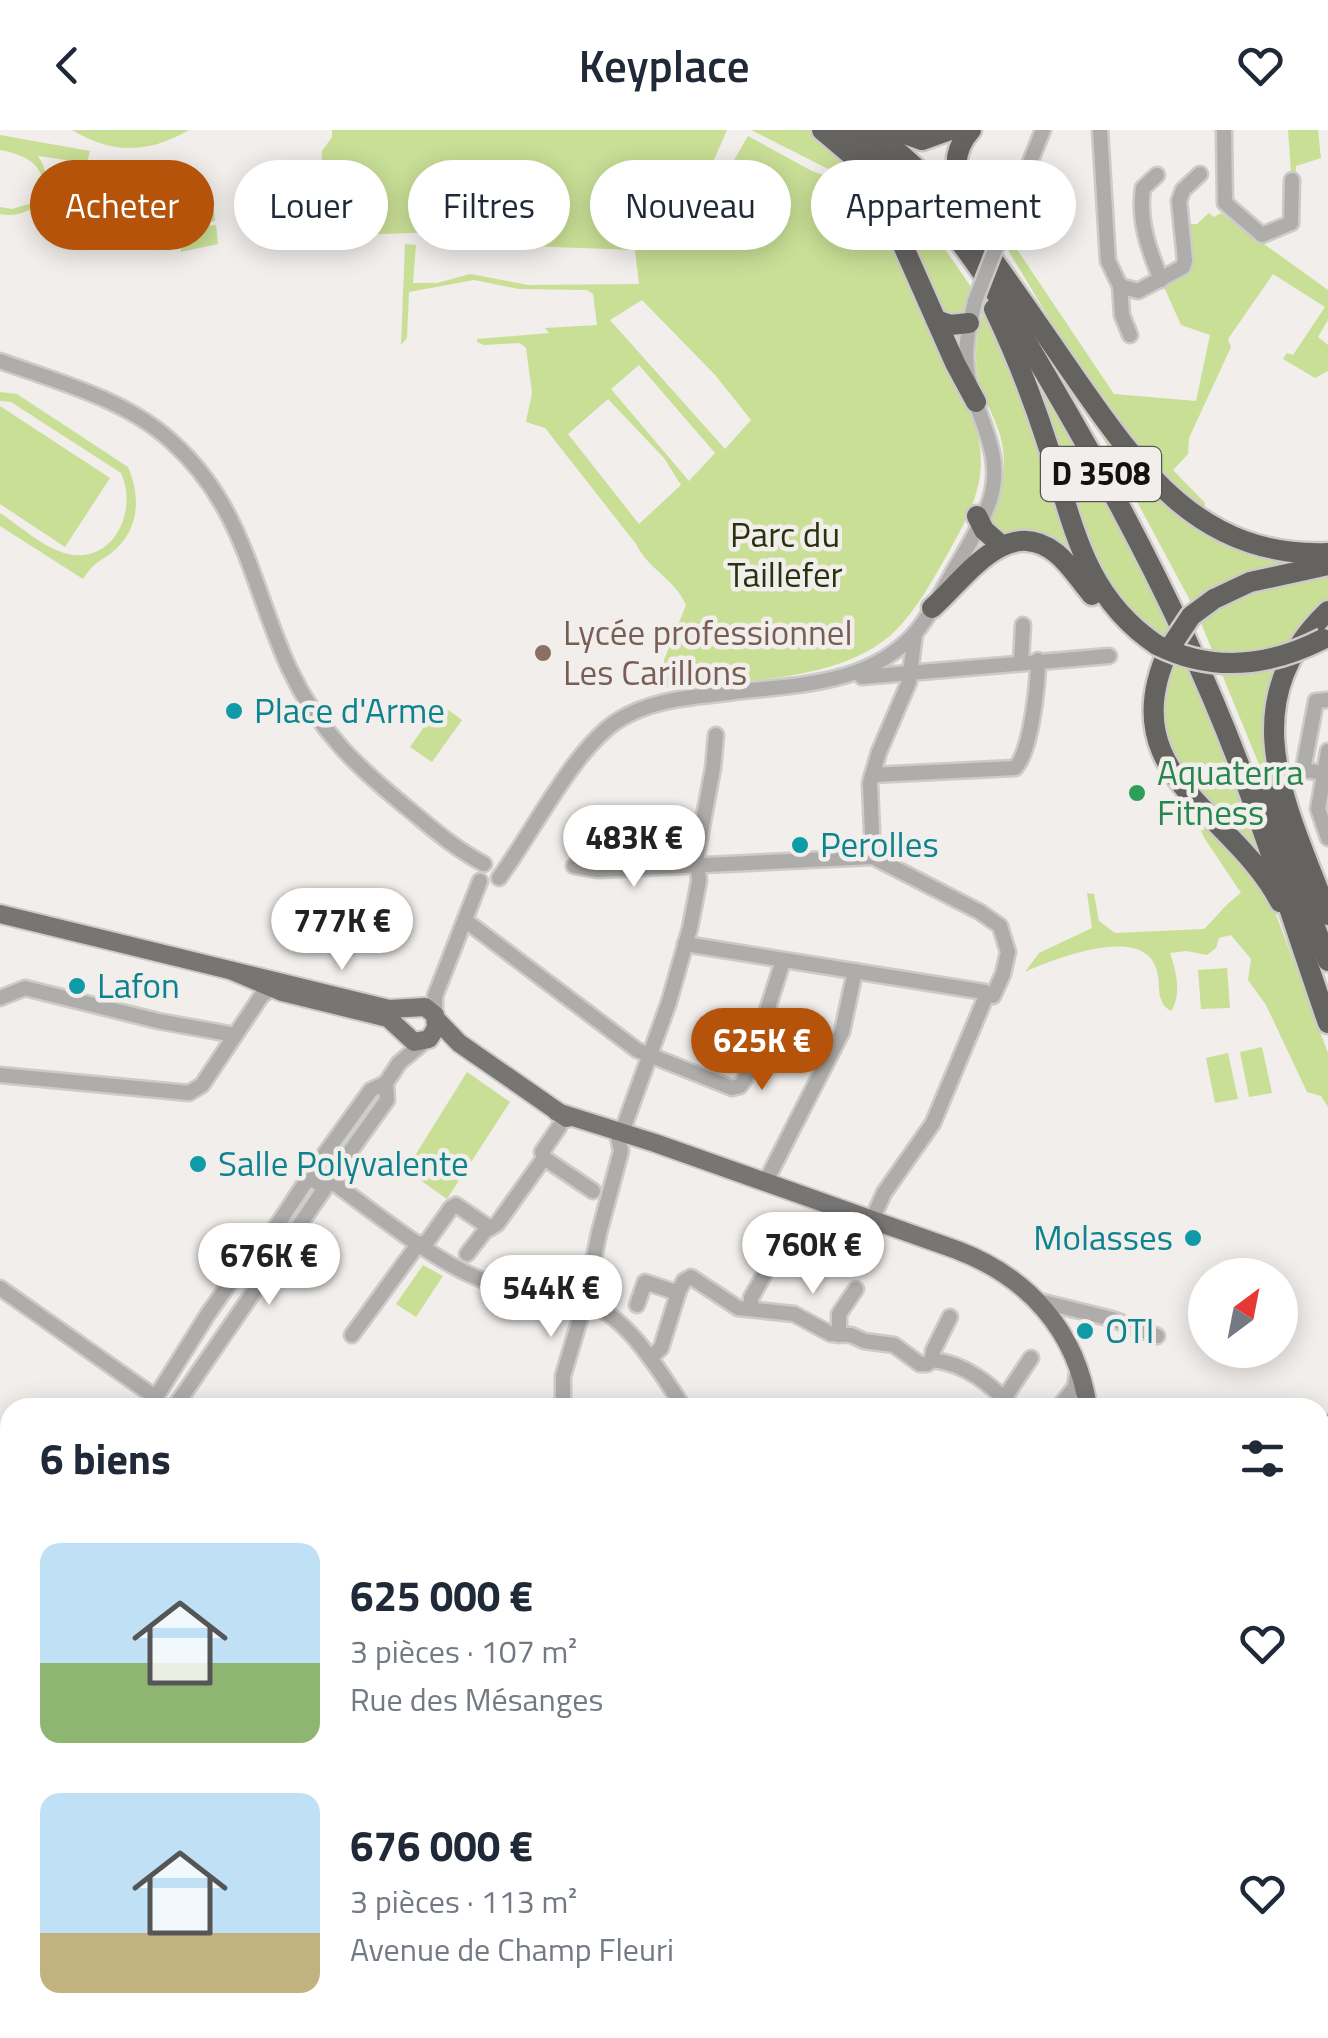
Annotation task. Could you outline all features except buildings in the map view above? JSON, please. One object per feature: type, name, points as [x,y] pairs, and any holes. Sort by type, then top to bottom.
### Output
[{"type":"highway","points":[[822,130],[855,158],[871,178],[979,410]]},
{"type":"highway","name":"D 3508","points":[[846,130],[882,160]]},
{"type":"highway","name":"D 3508","points":[[871,130],[906,160]]},
{"type":"highway","points":[[894,130],[922,140],[950,130]]},
{"type":"highway","points":[[971,130],[956,156],[958,183],[1065,364]]},
{"type":"highway","points":[[975,250],[1090,572],[1117,613],[1163,647]]},
{"type":"highway","name":"D 3508","points":[[976,250],[1068,412],[1172,609],[1236,756],[1328,1023]]},
{"type":"highway","name":"D 3508","points":[[976,250],[1089,426],[1172,580],[1247,751],[1328,961]]},
{"type":"highway","points":[[977,250],[1132,456],[1160,487],[1196,517],[1257,545],[1328,553]]},
{"type":"highway","points":[[936,320],[950,324],[970,322]]},
{"type":"highway","points":[[979,520],[1001,544]]},
{"type":"highway","points":[[932,608],[1001,544],[1034,542],[1054,552],[1106,611],[1163,647],[1196,660],[1238,664],[1286,655],[1328,636]]},
{"type":"highway","points":[[1300,940],[1261,870],[1202,810],[1170,770],[1156,728],[1155,712],[1163,647],[1192,616],[1214,599],[1250,582],[1328,565]]},
{"type":"highway","points":[[1328,611],[1292,657],[1277,695],[1272,736],[1274,760],[1328,938]]},
{"type":"highway","points":[[1286,802],[1328,915]]},
{"type":"main road","points":[[0,914],[390,1010],[425,1007],[432,1028],[459,1043],[558,1119],[765,1183],[981,1259],[1003,1271],[1039,1300],[1060,1329],[1078,1362],[1087,1398]]},
{"type":"main road","points":[[230,970],[271,988],[380,1015],[414,1042],[432,1028]]},
{"type":"main road","points":[[404,1034],[402,1019],[413,1008]]},
{"type":"street","points":[[1027,160],[1032,130]]},
{"type":"street","points":[[1030,160],[1043,130]]},
{"type":"street","points":[[1108,130],[1100,130],[1108,261],[1120,286],[1122,315],[1130,334]]},
{"type":"street","points":[[1224,130],[1224,204],[1262,235],[1291,223],[1292,180]]},
{"type":"street","points":[[1157,174],[1143,188],[1142,200],[1144,233],[1161,280]]},
{"type":"street","points":[[1120,286],[1138,290],[1178,272],[1185,260],[1178,201],[1183,190],[1200,174]]},
{"type":"street","points":[[834,681],[870,668],[915,633],[979,520],[988,472],[966,354],[975,301],[995,250]]},
{"type":"street","points":[[0,361],[127,411],[164,435],[191,460],[233,518],[288,665],[319,722],[366,775],[487,874]]},
{"type":"street","points":[[805,682],[891,651],[916,620],[979,520]]},
{"type":"street","points":[[1021,662],[1023,625]]},
{"type":"street","points":[[872,857],[872,775],[912,665],[915,633]]},
{"type":"street","points":[[891,651],[912,665]]},
{"type":"street","points":[[891,651],[899,704]]},
{"type":"street","points":[[180,1398],[386,1100],[386,1083],[398,1064],[432,1028],[436,996],[487,874],[518,848],[588,750],[619,720],[658,702],[894,674],[912,665],[1110,656]]},
{"type":"street","points":[[872,775],[1015,768],[1023,756],[1038,660]]},
{"type":"street","points":[[1324,773],[1303,770],[1316,701],[1328,700]]},
{"type":"street","points":[[563,1398],[614,1170],[685,944],[699,881],[716,735]]},
{"type":"street","points":[[1328,752],[1318,809],[1328,838]]},
{"type":"street","points":[[574,866],[598,870],[872,857],[996,922],[1006,937],[1006,963],[987,997],[933,1123],[884,1193],[872,1220]]},
{"type":"street","points":[[454,950],[470,924],[487,874]]},
{"type":"street","points":[[470,924],[624,1042],[726,1086],[740,1086],[745,1079],[783,961]]},
{"type":"street","points":[[685,944],[959,988],[987,997]]},
{"type":"street","points":[[765,1183],[842,1032],[855,972]]},
{"type":"street","points":[[413,1008],[442,980]]},
{"type":"street","points":[[0,1075],[184,1094],[202,1085],[271,988],[279,984],[297,986]]},
{"type":"street","points":[[0,998],[25,988],[158,1021],[235,1035]]},
{"type":"street","points":[[398,1064],[404,1034]]},
{"type":"street","points":[[156,1398],[246,1261],[264,1245],[371,1090],[386,1083]]},
{"type":"street","points":[[558,1119],[542,1152],[544,1158],[592,1191]]},
{"type":"street","points":[[468,1254],[498,1224],[544,1158]]},
{"type":"street","points":[[314,1171],[482,1280],[585,1302],[626,1329],[677,1398]]},
{"type":"street","points":[[352,1334],[451,1208],[456,1205],[490,1228]]},
{"type":"street","points":[[750,1309],[751,1298],[769,1266]]},
{"type":"street","points":[[650,1358],[661,1348],[678,1293],[690,1277],[738,1308],[804,1317],[831,1334],[852,1334],[864,1341],[894,1345],[920,1364],[932,1360],[950,1317]]},
{"type":"street","points":[[637,1305],[645,1282],[678,1293]]},
{"type":"street","points":[[0,1288],[149,1398]]},
{"type":"street","points":[[839,1336],[839,1314],[856,1290]]},
{"type":"street","points":[[1039,1300],[1157,1336]]},
{"type":"street","points":[[1060,1329],[1086,1312]]},
{"type":"street","points":[[1011,1398],[1031,1358]]},
{"type":"street","points":[[932,1360],[981,1378],[1004,1398]]},
{"type":"street","points":[[1067,1398],[1075,1387],[1078,1362]]},
{"type":"green space","points":[[72,130],[189,130],[160,143],[131,148],[102,144]]},
{"type":"green space","points":[[332,130],[727,130],[714,160],[590,160],[590,248],[570,248],[570,160],[408,160],[408,233],[388,234],[388,160],[322,160],[322,151],[332,137]]},
{"type":"green space","points":[[751,130],[809,130],[846,160],[811,160]]},
{"type":"green space","points":[[1288,130],[1318,130],[1321,158],[1296,166],[1291,173]]},
{"type":"green space","points":[[0,135],[90,151],[88,160],[38,156],[40,160],[30,161],[0,150]]},
{"type":"green space","name":"Parc du Taillefer","points":[[748,136],[811,170],[811,250],[896,250],[973,420],[981,463],[977,491],[967,517],[930,585],[904,622],[874,647],[819,670],[665,687],[664,660],[686,605],[545,428],[526,422],[532,393],[526,348],[520,343],[477,342],[549,333],[545,328],[597,325],[593,294],[587,290],[519,289],[474,280],[409,292],[407,338],[401,345],[405,244],[408,250],[416,250],[413,283],[437,283],[470,274],[528,285],[639,284],[635,250],[791,250],[791,160],[734,160]],"holes":[[[642,300],[716,376],[751,420],[725,449],[610,320]],[[639,365],[715,453],[689,481],[611,389]],[[608,399],[664,458],[681,485],[639,524],[568,434]]]},
{"type":"green space","points":[[29,204],[30,209],[24,212],[0,214],[0,207],[12,209]]},
{"type":"green space","points":[[1209,213],[1214,217],[1221,213],[1328,290],[1328,320],[1318,337],[1328,345],[1328,371],[1315,378],[1283,359],[1287,353],[1293,355],[1325,307],[1273,274],[1228,339],[1231,347],[1189,438],[1188,454],[1173,470],[1205,503],[1204,512],[1144,452],[1095,389],[1008,250],[1017,250],[1114,394],[1196,401],[1210,335],[1181,325],[1164,287],[1182,273],[1190,260],[1185,224],[1197,224]]},
{"type":"green space","points":[[910,250],[946,250],[971,287],[961,318],[940,315]]},
{"type":"green space","points":[[984,306],[1032,426],[1074,562],[1007,539],[989,527],[1000,493],[1004,458],[977,367]]},
{"type":"green space","points":[[1025,365],[1032,369],[1139,564],[1172,631],[1165,643],[1100,583]]},
{"type":"green space","points":[[0,392],[17,394],[128,467],[136,499],[130,530],[117,548],[83,579],[0,526],[0,513],[59,551],[84,555],[99,551],[110,542],[124,517],[126,487],[121,473],[11,402],[0,401]]},
{"type":"green space","points":[[0,406],[110,478],[65,547],[0,504]]},
{"type":"green space","points":[[1089,412],[1180,513],[1325,559],[1193,606]]},
{"type":"green space","points":[[1328,575],[1328,604],[1281,667],[1290,840],[1201,623],[1245,595]]},
{"type":"green space","points":[[1181,649],[1276,881],[1216,816],[1179,766],[1162,712],[1165,684]]},
{"type":"green space","points":[[440,704],[462,720],[432,762],[410,747]]},
{"type":"green space","points":[[1208,827],[1243,863],[1271,901],[1328,1053],[1328,1107],[1321,1096],[1307,1092],[1266,1005],[1248,980],[1251,959],[1231,935],[1219,938],[1216,948],[1207,955],[1170,953],[1177,990],[1171,1011],[1160,997],[1156,968],[1148,955],[1134,948],[1075,953],[1025,972],[1039,953],[1092,928],[1087,893],[1094,894],[1099,921],[1115,933],[1204,929],[1241,893],[1201,831]]},
{"type":"green space","points":[[1227,968],[1230,1008],[1201,1009],[1198,970]]},
{"type":"green space","points":[[1262,1047],[1272,1093],[1249,1097],[1240,1052]]},
{"type":"green space","points":[[1228,1053],[1238,1099],[1215,1103],[1206,1058]]},
{"type":"green space","points":[[467,1072],[510,1102],[447,1199],[406,1170]]},
{"type":"green space","points":[[423,1265],[443,1276],[416,1317],[396,1304]]},
{"type":"place","name":"Lycée professionnel Les Carillons","points":[[543,653]]},
{"type":"place","name":"Place d'Arme","points":[[234,711]]},
{"type":"place","name":"Aquaterra Fitness","points":[[1137,793]]},
{"type":"place","name":"Perolles","points":[[800,845]]},
{"type":"place","name":"Lafon","points":[[77,986]]},
{"type":"place","name":"Salle Polyvalente","points":[[198,1164]]},
{"type":"place","name":"Molasses","points":[[1193,1238]]},
{"type":"place","name":"OTI","points":[[1085,1331]]}]
